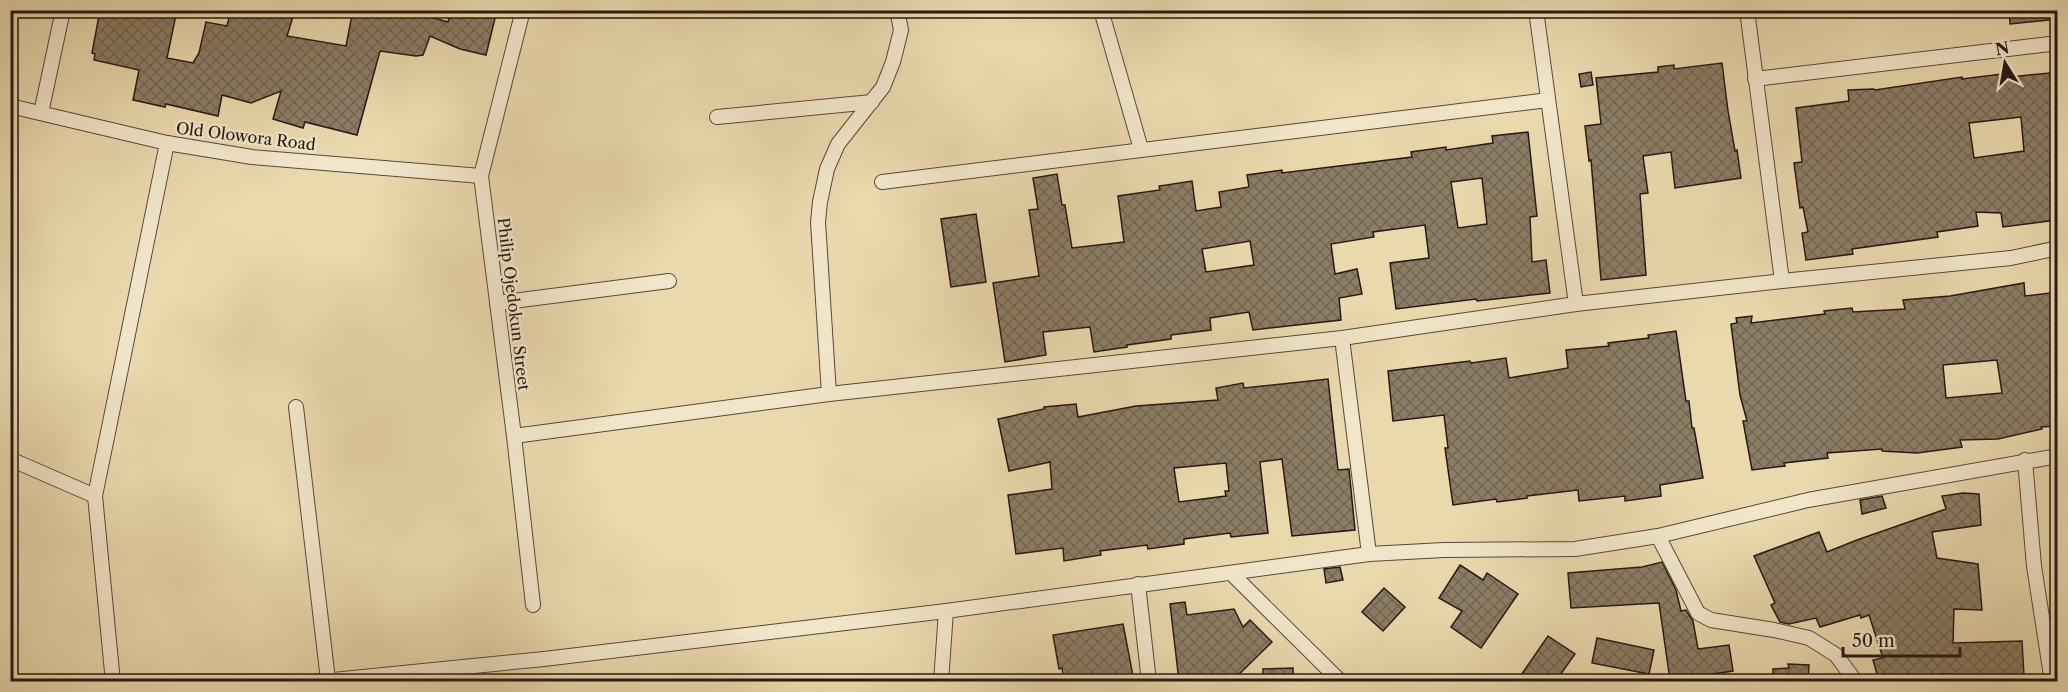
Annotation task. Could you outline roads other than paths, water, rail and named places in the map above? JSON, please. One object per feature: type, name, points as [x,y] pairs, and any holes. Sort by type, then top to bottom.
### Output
[{"type":"street","points":[[40,113],[63,10]]},
{"type":"street","name":"Philip Ojedokun Street","points":[[523,10],[481,176],[533,606]]},
{"type":"street","points":[[829,394],[818,222],[820,202],[827,169],[838,144],[883,87],[900,41],[901,30],[897,10]]},
{"type":"street","points":[[1101,10],[1141,149]]},
{"type":"street","points":[[1536,10],[1576,304]]},
{"type":"street","points":[[1747,10],[1782,281]]},
{"type":"street","points":[[1755,79],[2058,43]]},
{"type":"street","points":[[882,182],[1548,100]]},
{"type":"street","points":[[717,117],[872,102]]},
{"type":"street","name":"Old Olowora Road","points":[[10,106],[167,143],[252,157],[481,176]]},
{"type":"street","points":[[113,681],[95,496],[167,143]]},
{"type":"street","points":[[514,436],[829,394],[1342,338],[1576,304],[2011,258],[2058,248]]},
{"type":"street","points":[[497,303],[669,281]]},
{"type":"street","points":[[1342,338],[1369,554]]},
{"type":"street","points":[[296,407],[328,680]]},
{"type":"street","points":[[313,681],[544,659],[946,610],[1369,554],[1444,550],[1575,549],[1658,536],[1808,500],[2058,456]]},
{"type":"street","points":[[10,459],[95,496]]},
{"type":"street","points":[[2025,460],[2034,566],[2053,680]]},
{"type":"street","points":[[1658,536],[1698,613],[1711,620],[1809,638],[1836,655],[1856,681]]},
{"type":"street","points":[[1231,573],[1341,681]]},
{"type":"street","points":[[1138,584],[1149,681]]},
{"type":"street","points":[[941,681],[946,610]]}]
